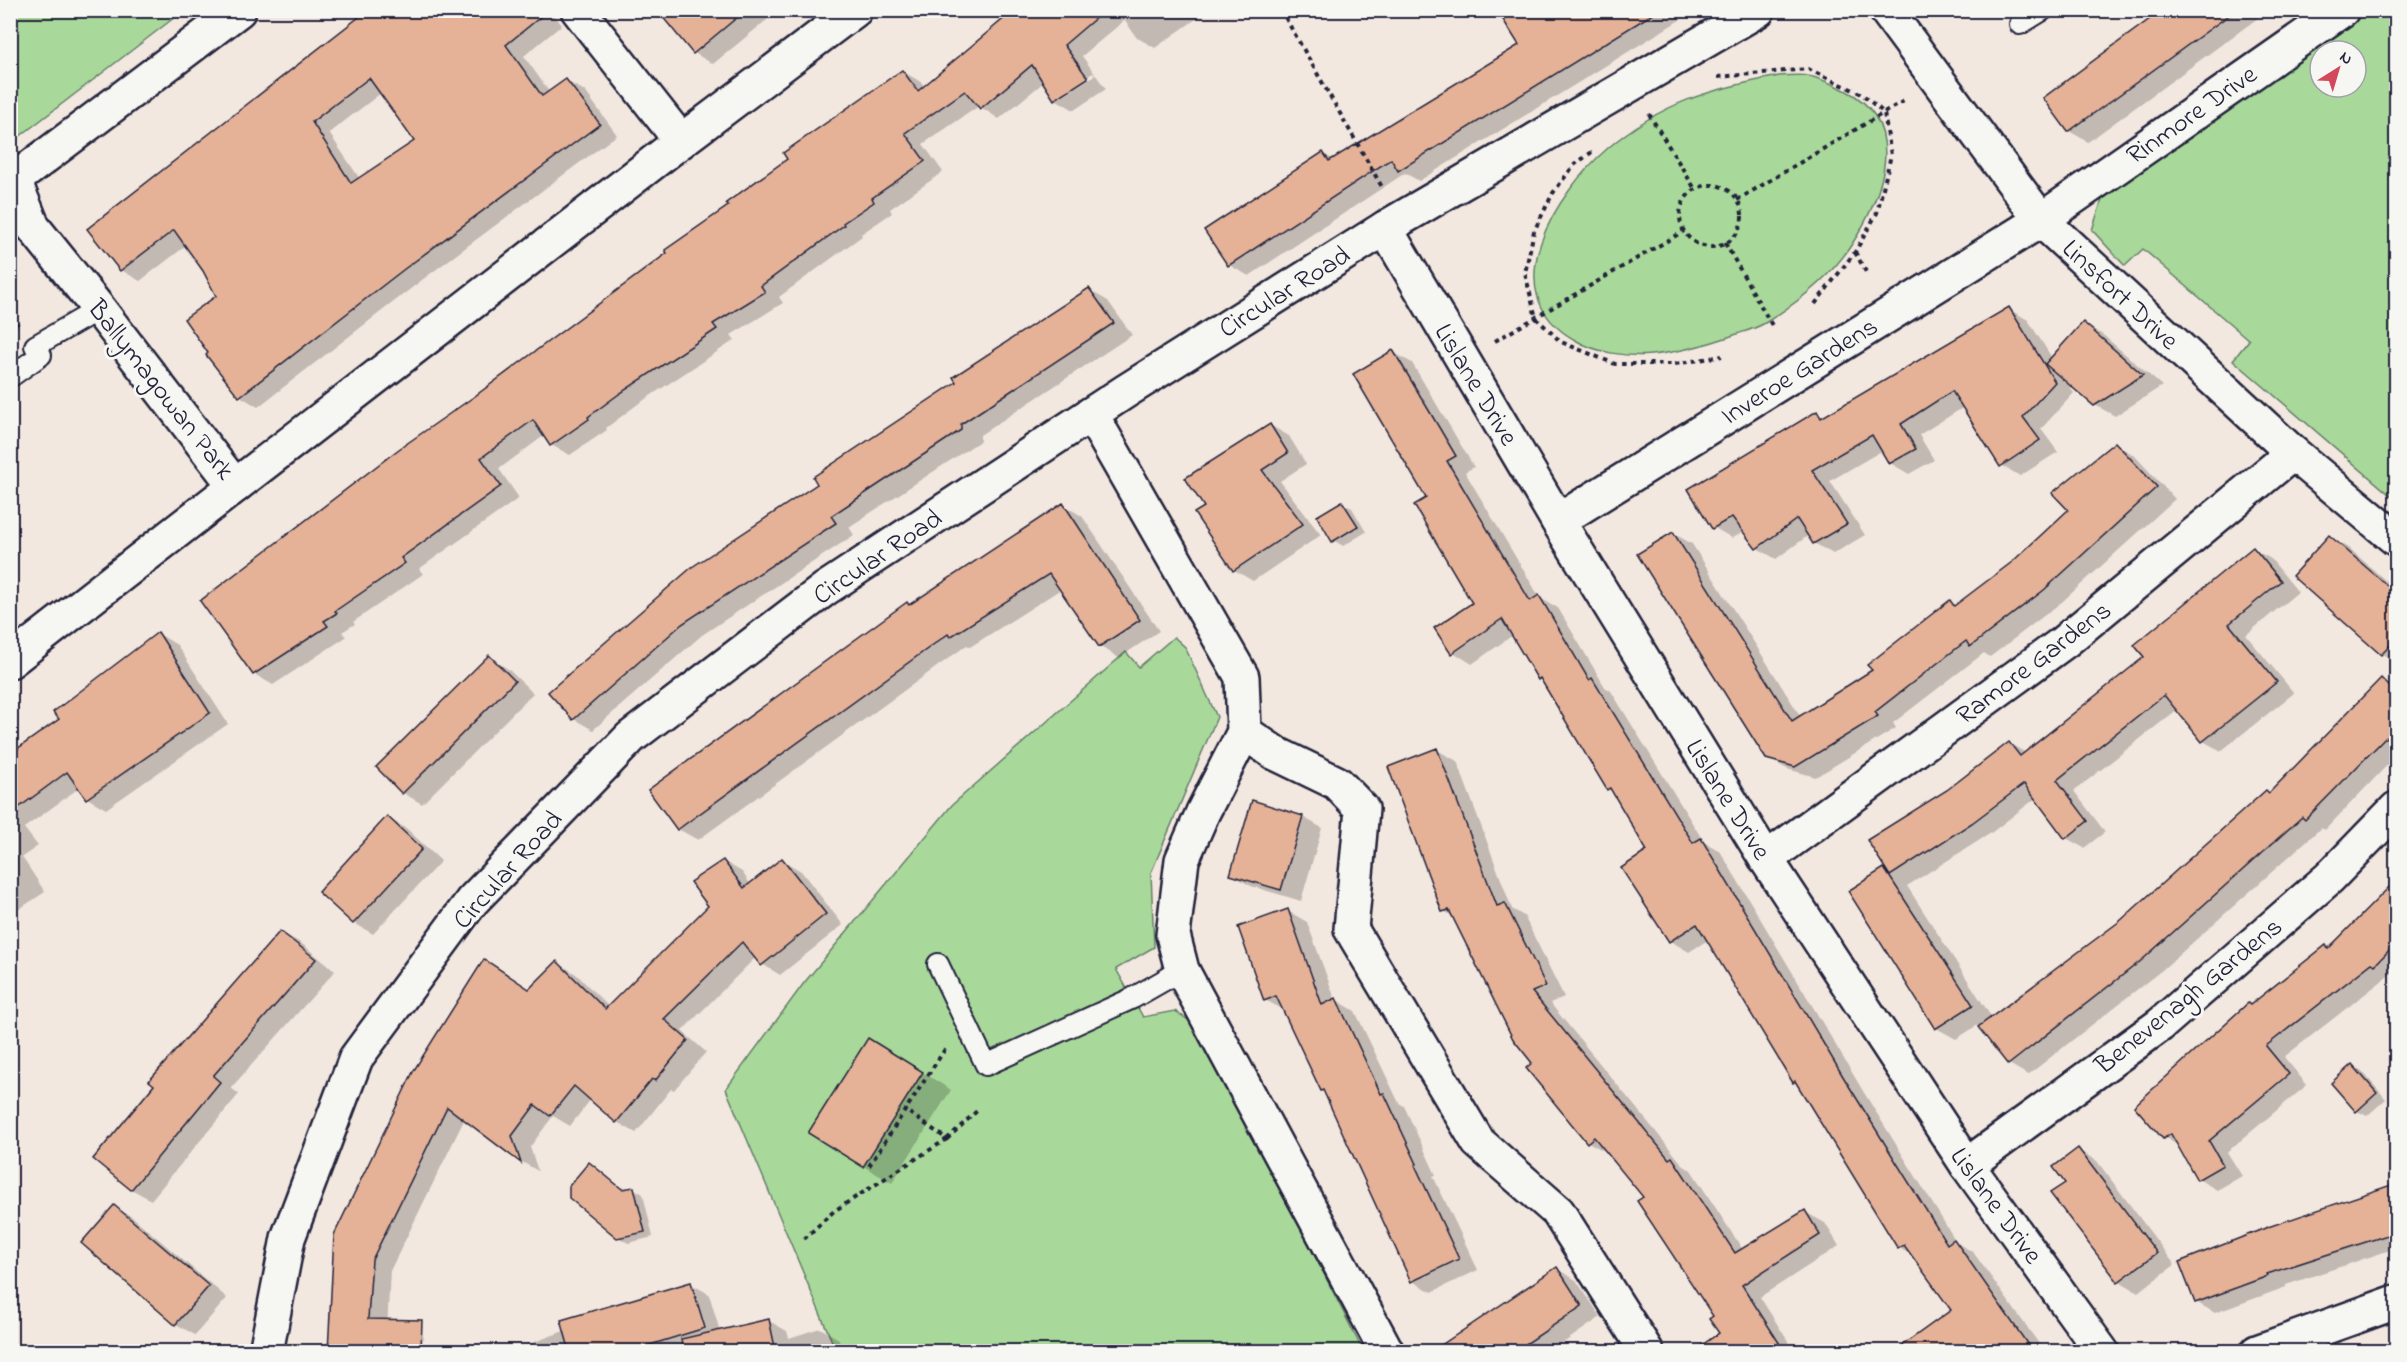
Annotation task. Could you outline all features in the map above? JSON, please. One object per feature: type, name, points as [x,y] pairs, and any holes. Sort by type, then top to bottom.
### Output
[{"type":"street","name":"Ballymagowan Park","points":[[238,10],[14,180],[33,227],[235,486],[681,141],[855,10]]},
{"type":"street","points":[[578,10],[681,141]]},
{"type":"street","name":"Circular Road","points":[[266,1352],[288,1238],[356,1058],[472,901],[631,737],[825,589],[1091,414],[1385,228],[1758,10]]},
{"type":"street","name":"Linsfort Drive","points":[[1886,10],[2041,220],[2293,453],[2397,539]]},
{"type":"street","name":"Rinmore Drive","points":[[2041,220],[2342,10]]},
{"type":"street","name":"Inveroe Gardens","points":[[1558,521],[2041,220]]},
{"type":"street","name":"Lislane Drive","points":[[1385,228],[1558,521],[1766,859],[1966,1165],[2102,1352]]},
{"type":"street","points":[[1091,414],[1242,677],[1244,732],[1203,812],[1182,860],[1173,935],[1182,969],[1388,1352]]},
{"type":"street","name":"Ramore Gardens","points":[[1766,859],[2064,642],[2293,453]]},
{"type":"street","points":[[10,661],[235,486]]},
{"type":"street","points":[[1244,732],[1275,753],[1337,783],[1362,809],[1351,929],[1478,1142],[1558,1212],[1645,1351]]},
{"type":"street","name":"Benevenagh Gardens","points":[[1966,1165],[2160,1025],[2329,878],[2397,809]]},
{"type":"street","points":[[2257,1352],[2397,1302]]},
{"type":"lane","points":[[2020,24],[2043,10]]},
{"type":"lane","points":[[10,376],[41,355],[35,346],[99,309]]},
{"type":"lane","points":[[938,964],[986,1065],[1133,998],[1182,969]]},
{"type":"path","points":[[1281,10],[1387,195],[1385,228]]},
{"type":"path","points":[[1711,77],[1808,69],[1862,94],[1884,113],[1891,155],[1877,213],[1855,252],[1815,304]]},
{"type":"path","points":[[1638,117],[1648,110],[1695,189]]},
{"type":"path","points":[[1737,200],[1884,113]]},
{"type":"path","points":[[1592,152],[1574,165],[1553,193],[1534,231],[1525,273],[1536,318],[1561,342],[1615,364],[1675,364],[1722,356]]},
{"type":"path","points":[[1708,185],[1718,186],[1727,189],[1737,200],[1742,217],[1739,228],[1734,237],[1725,243],[1715,247],[1704,246],[1695,243],[1684,231],[1679,219],[1680,209],[1684,200],[1695,189],[1708,185]]},
{"type":"path","points":[[1495,341],[1684,231]]},
{"type":"path","points":[[1725,243],[1774,329]]},
{"type":"path","points":[[1855,252],[1866,272]]},
{"type":"path","points":[[869,1166],[965,1018]]},
{"type":"path","points":[[804,1239],[834,1211],[947,1139],[979,1109]]},
{"type":"path","points":[[905,1110],[947,1139]]},
{"type":"green space","points":[[11,10],[183,10],[183,11],[11,143]]},
{"type":"green space","points":[[2369,11],[2396,11],[2396,500],[2233,360],[2249,340],[2143,249],[2125,266],[2092,230],[2103,197],[2308,54],[2308,99],[2368,99],[2368,39],[2329,39]]},
{"type":"green space","points":[[1779,76],[1813,77],[1845,90],[1865,104],[1878,121],[1884,141],[1881,183],[1873,204],[1852,244],[1824,278],[1801,298],[1762,325],[1716,341],[1673,352],[1622,355],[1602,351],[1575,340],[1550,320],[1538,296],[1535,270],[1541,243],[1553,216],[1588,167],[1628,132],[1668,108],[1709,92]]},
{"type":"green space","points":[[1174,637],[1185,647],[1217,717],[1151,873],[1154,947],[1116,969],[1143,1017],[1175,1011],[1194,1024],[1210,1049],[1363,1351],[836,1351],[726,1089],[804,983],[952,805],[1126,652],[1139,667]]},
{"type":"building","points":[[368,10],[549,10],[506,45],[542,96],[566,79],[600,124],[403,270],[239,397],[206,355],[208,353],[184,319],[216,296],[203,271],[174,230],[120,271],[87,229]],"holes":[[[369,78],[414,141],[351,183],[312,122]]]},
{"type":"building","points":[[657,10],[746,10],[693,54]]},
{"type":"building","points":[[1014,10],[1105,10],[1064,45],[1088,78],[1054,100],[1032,65],[980,109],[965,91],[905,133],[925,161],[872,198],[874,202],[761,286],[765,292],[713,324],[717,329],[619,394],[588,417],[589,419],[550,446],[533,420],[481,458],[501,486],[401,558],[405,563],[335,611],[337,613],[324,621],[328,626],[253,675],[200,601],[399,449],[475,396],[667,253],[665,250],[728,206],[726,203],[787,159],[783,153],[902,70],[918,91]]},
{"type":"building","points":[[1497,10],[1659,10],[1398,171],[1391,159],[1228,266],[1204,230],[1323,152],[1329,161],[1519,45]]},
{"type":"building","points":[[2162,10],[2236,10],[2068,132],[2043,98]]},
{"type":"building","points":[[1089,288],[1114,323],[961,424],[961,430],[831,516],[836,523],[682,624],[573,720],[548,692],[692,567],[817,484],[813,477],[956,382],[953,377]]},
{"type":"building","points":[[2009,307],[2055,382],[2023,417],[2040,440],[2000,467],[1952,391],[1901,424],[1916,449],[1889,464],[1872,435],[1812,470],[1847,524],[1813,544],[1797,519],[1756,549],[1732,517],[1712,529],[1688,489],[1817,411],[1821,418]]},
{"type":"building","points":[[2083,322],[2143,375],[2094,406],[2045,364]]},
{"type":"building","points":[[1393,350],[1456,456],[1447,461],[1530,601],[1539,595],[1589,680],[1592,678],[1693,843],[1701,838],[1844,1078],[1947,1244],[1954,1239],[2033,1352],[1893,1352],[1951,1310],[1904,1245],[1898,1249],[1795,1081],[1793,1083],[1697,924],[1669,942],[1621,868],[1647,851],[1610,788],[1607,790],[1502,619],[1451,654],[1434,628],[1472,603],[1414,505],[1426,498],[1353,374]]},
{"type":"building","points":[[1270,424],[1288,453],[1262,470],[1303,524],[1233,571],[1194,513],[1204,507],[1185,478]]},
{"type":"building","points":[[2115,442],[2157,487],[2044,590],[1970,647],[1966,641],[1875,712],[1878,716],[1795,767],[1766,759],[1637,554],[1673,532],[1792,721],[1872,670],[1867,665],[1950,600],[1954,606],[2012,562],[2068,510],[2052,493]]},
{"type":"building","points":[[1342,501],[1358,526],[1332,542],[1317,516]]},
{"type":"building","points":[[1063,503],[1140,620],[1099,647],[1049,574],[950,637],[948,634],[677,830],[648,790],[907,602],[909,605]]},
{"type":"building","points":[[2329,535],[2397,594],[2397,638],[2381,655],[2292,576]]},
{"type":"building","points":[[2253,547],[2281,581],[2229,624],[2277,682],[2202,742],[2164,695],[2057,780],[2088,821],[2065,839],[2024,784],[1972,823],[1890,876],[1867,840],[1947,790],[2009,742],[2020,756],[2144,657],[2134,645]]},
{"type":"building","points":[[158,632],[210,713],[86,799],[67,772],[10,814],[10,754],[59,719],[53,712]]},
{"type":"building","points":[[489,655],[515,681],[402,794],[376,767]]},
{"type":"building","points":[[2381,678],[2397,694],[2397,726],[2305,820],[2302,817],[2142,960],[2008,1065],[1978,1027],[2120,921],[2266,790],[2269,793]]},
{"type":"building","points":[[1437,748],[1497,906],[1505,903],[1546,986],[1532,992],[1669,1159],[1672,1157],[1735,1253],[1805,1210],[1820,1235],[1742,1285],[1785,1352],[1692,1352],[1719,1333],[1709,1319],[1713,1316],[1637,1201],[1643,1197],[1594,1137],[1587,1143],[1526,1068],[1532,1063],[1513,1039],[1449,910],[1442,912],[1388,767]]},
{"type":"building","points":[[1252,800],[1303,816],[1281,890],[1230,875]]},
{"type":"building","points":[[387,816],[422,849],[353,924],[318,892]]},
{"type":"building","points":[[782,858],[826,914],[761,966],[742,942],[664,1019],[688,1040],[655,1081],[652,1079],[616,1123],[574,1086],[550,1116],[535,1105],[512,1136],[521,1163],[447,1107],[372,1260],[368,1319],[422,1320],[421,1352],[328,1352],[334,1235],[414,1070],[484,959],[529,989],[557,961],[605,1009],[708,906],[690,882],[723,860],[744,888]]},
{"type":"building","points":[[1884,868],[1973,1005],[1935,1029],[1848,891]]},
{"type":"building","points":[[2397,879],[2397,942],[2375,965],[2372,963],[2266,1046],[2289,1074],[2209,1141],[2223,1165],[2197,1180],[2171,1134],[2163,1139],[2134,1106],[2248,1003],[2250,1005],[2326,945],[2328,949]]},
{"type":"building","points":[[1288,909],[1322,1005],[1336,998],[1381,1094],[1384,1093],[1459,1259],[1411,1282],[1323,1090],[1321,1091],[1276,996],[1264,1001],[1238,927]]},
{"type":"building","points":[[280,931],[316,959],[213,1076],[220,1082],[131,1190],[93,1159],[154,1085],[149,1081]]},
{"type":"building","points":[[868,1038],[923,1072],[863,1167],[808,1133]]},
{"type":"building","points":[[2352,1064],[2377,1093],[2356,1112],[2331,1083]]},
{"type":"building","points":[[2078,1148],[2157,1253],[2118,1282],[2050,1193],[2065,1183],[2053,1167]]},
{"type":"building","points":[[589,1162],[622,1189],[634,1187],[645,1232],[617,1238],[569,1198],[569,1186]]},
{"type":"building","points":[[2397,1183],[2397,1232],[2267,1274],[2268,1276],[2195,1303],[2179,1262],[2268,1227]]},
{"type":"building","points":[[114,1205],[209,1286],[175,1325],[81,1243]]},
{"type":"building","points":[[1557,1267],[1582,1306],[1514,1352],[1431,1352]]},
{"type":"building","points":[[691,1282],[705,1328],[627,1352],[570,1352],[561,1320]]},
{"type":"building","points":[[769,1319],[776,1352],[683,1352],[681,1339]]}]
